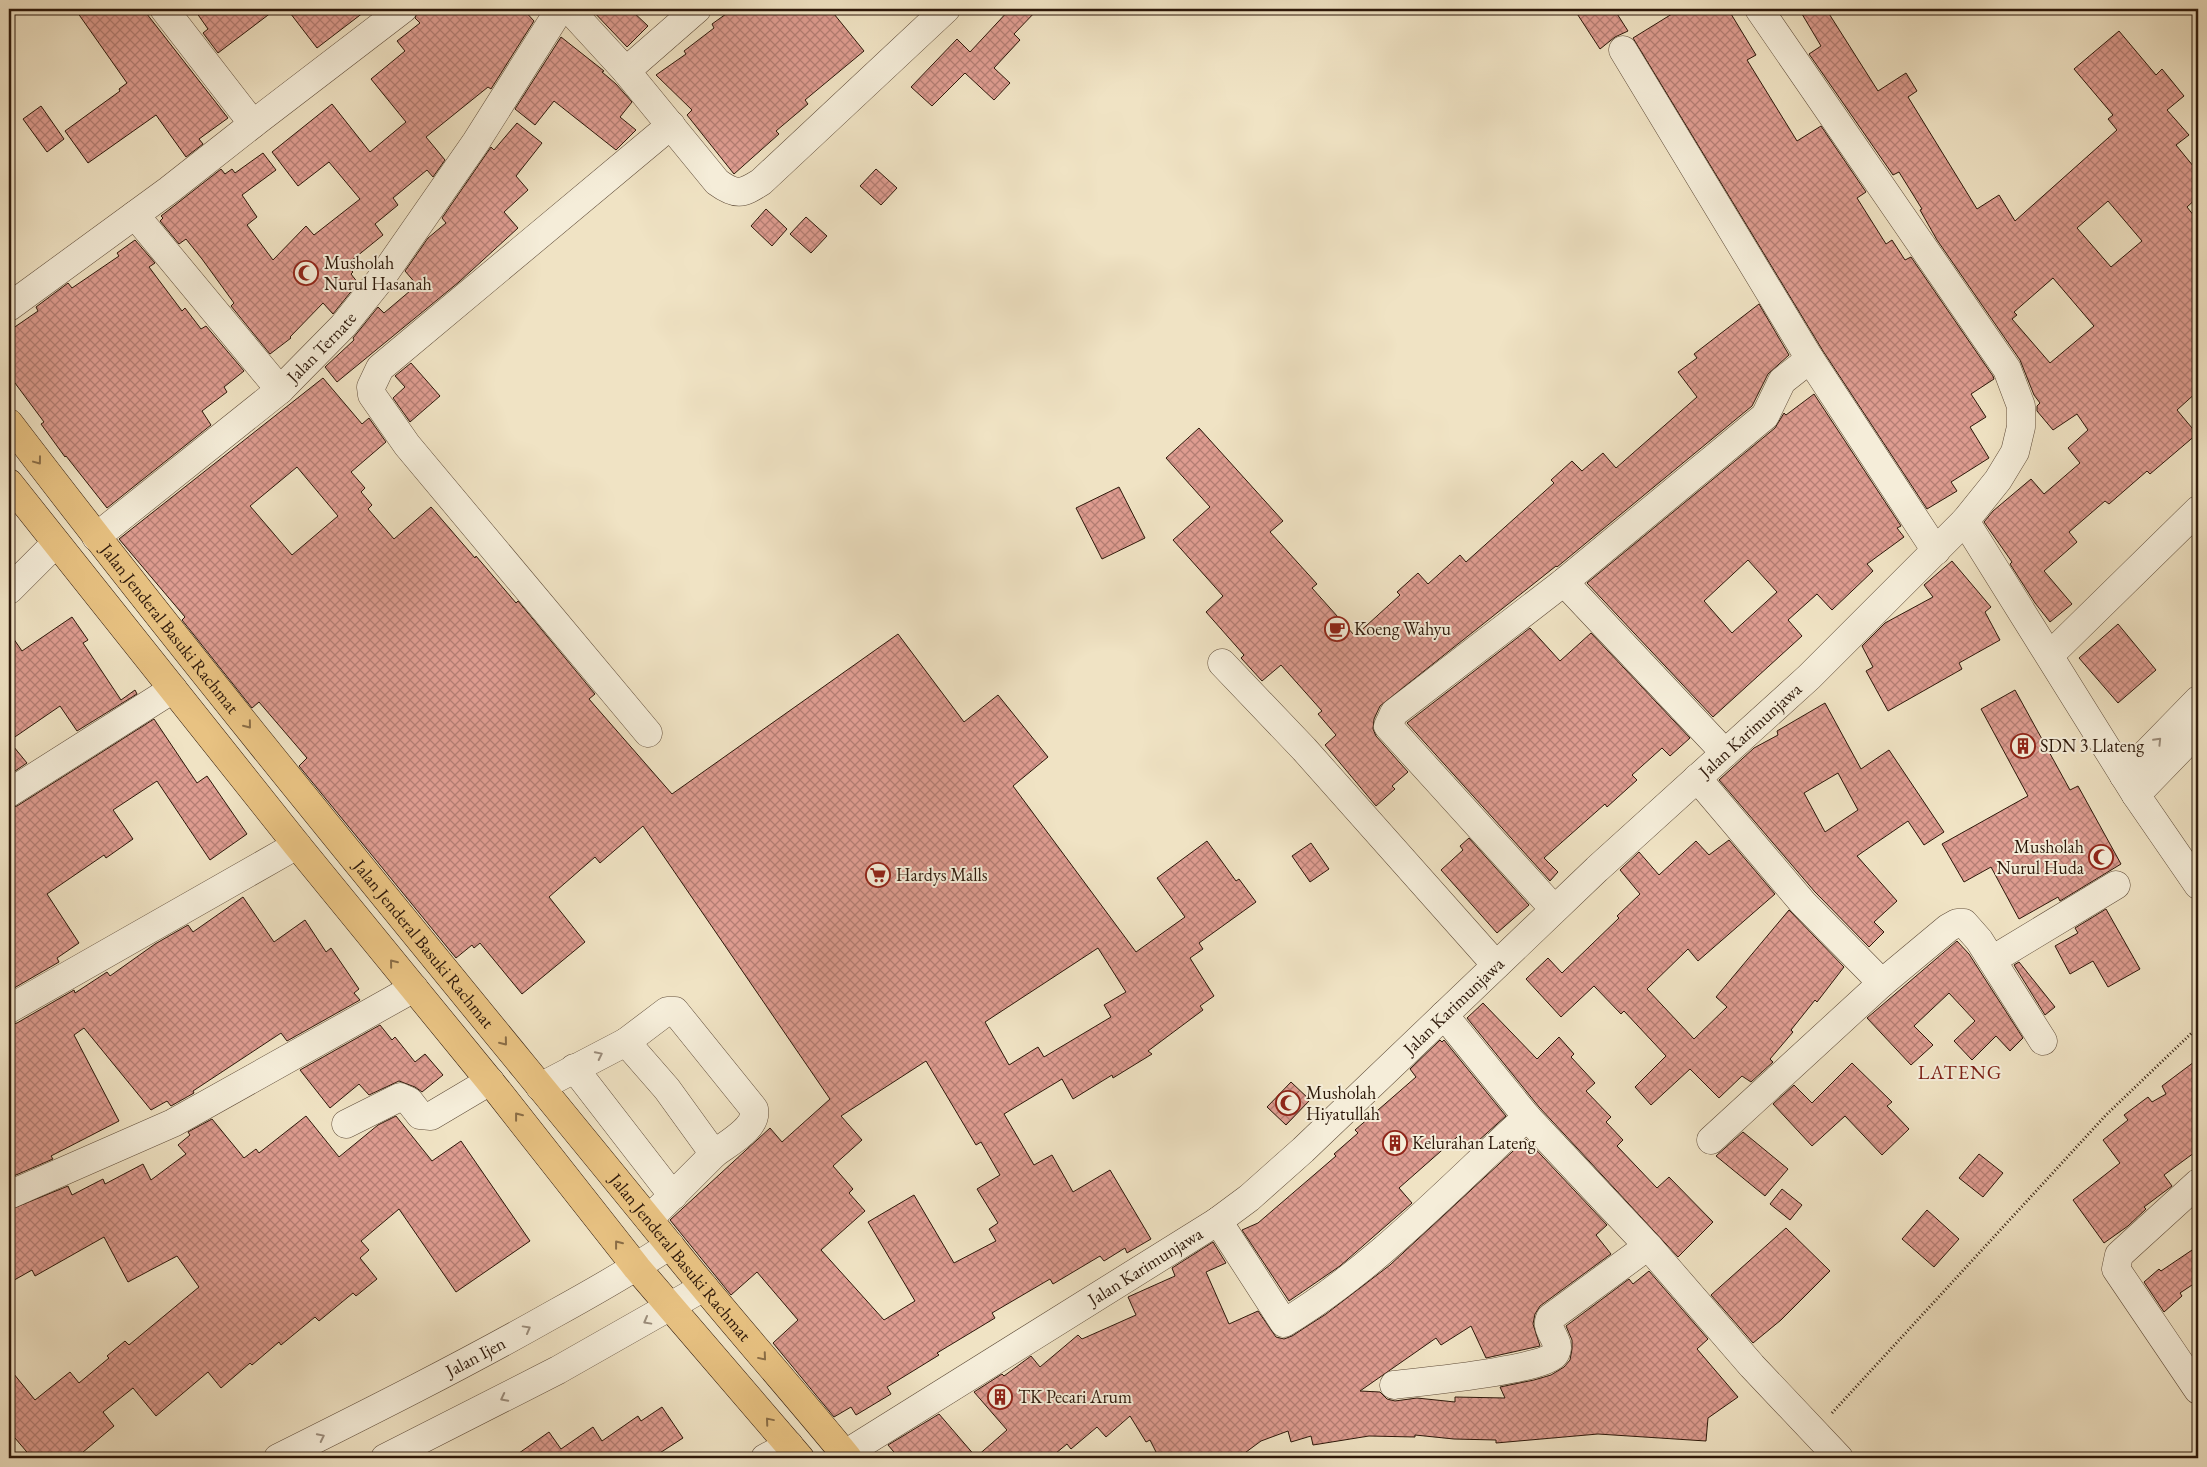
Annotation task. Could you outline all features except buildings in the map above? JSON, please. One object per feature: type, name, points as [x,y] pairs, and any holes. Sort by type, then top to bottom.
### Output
[{"type":"main road","name":"Jalan Jenderal Basuki Rachmat","points":[[9,422],[96,537],[540,1087],[704,1287],[847,1456]]},
{"type":"main road","name":"Jalan Jenderal Basuki Rachmat","points":[[9,483],[297,845],[490,1081],[637,1268],[795,1452]]},
{"type":"street","points":[[164,9],[253,124]]},
{"type":"street","points":[[9,308],[135,215],[403,9]]},
{"type":"street","name":"Jalan Ternate","points":[[96,537],[280,390],[343,326],[380,280],[476,142],[560,9]]},
{"type":"street","points":[[569,9],[626,70],[718,182],[730,192],[746,192],[761,182],[946,9]]},
{"type":"street","points":[[626,70],[697,9]]},
{"type":"street","name":"Jalan Karimunjawa","points":[[847,1456],[1218,1221],[1249,1198],[1303,1150],[1554,909],[1809,677],[1966,521],[1998,480],[2015,452],[2021,427],[2021,406],[2007,369],[1759,9]]},
{"type":"street","points":[[1623,50],[1810,359],[1936,550]]},
{"type":"street","points":[[648,733],[407,445],[372,395],[371,387],[380,368],[671,125]]},
{"type":"street","points":[[135,215],[280,390]]},
{"type":"street","points":[[1554,909],[1388,726],[1394,713],[1564,582],[1765,416],[1782,381],[1810,359]]},
{"type":"street","points":[[2050,655],[2198,510]]},
{"type":"street","points":[[1966,521],[2130,785],[2198,885]]},
{"type":"street","points":[[9,590],[56,543]]},
{"type":"street","points":[[1564,582],[1724,754]]},
{"type":"street","points":[[1222,663],[1304,749],[1496,964]]},
{"type":"street","points":[[9,793],[173,689]]},
{"type":"street","points":[[2130,785],[2198,700]]},
{"type":"street","points":[[2130,785],[2198,731]]},
{"type":"street","points":[[1697,778],[1803,903],[1882,983]]},
{"type":"street","points":[[9,1008],[297,845]]},
{"type":"street","points":[[1992,960],[2116,885]]},
{"type":"street","points":[[1711,1140],[1882,983],[1948,928],[1957,923],[1964,923],[1971,929],[2043,1041]]},
{"type":"street","points":[[9,1195],[173,1123],[414,988]]},
{"type":"street","points":[[540,1087],[626,1042],[667,1011],[675,1011],[754,1109],[755,1116],[752,1124],[714,1154],[649,1219]]},
{"type":"street","points":[[1444,1015],[1527,1117],[1648,1246],[1752,1366],[1839,1458]]},
{"type":"street","points":[[626,1042],[667,1089],[714,1154]]},
{"type":"street","points":[[574,1068],[674,1196]]},
{"type":"street","points":[[346,1124],[400,1098],[409,1101],[420,1115],[431,1116],[490,1081]]},
{"type":"street","points":[[1218,1221],[1284,1323],[1348,1280],[1527,1117]]},
{"type":"street","points":[[2198,1183],[2119,1255],[2116,1269],[2198,1390]]},
{"type":"street","name":"Jalan Ijen","points":[[278,1458],[417,1389],[637,1268],[670,1245]]},
{"type":"street","points":[[1394,1385],[1490,1373],[1548,1361],[1558,1347],[1549,1328],[1550,1318],[1648,1246]]},
{"type":"street","points":[[385,1458],[558,1370],[672,1307],[704,1287]]},
{"type":"street","points":[[766,1458],[795,1452]]},
{"type":"path","points":[[1814,1431],[1884,1358],[2106,1115],[2198,1026]]},
{"type":"place","name":"Musholah Nurul Hasanah","points":[[306,273]]},
{"type":"place","name":"Koeng Wahyu","points":[[1337,629]]},
{"type":"place","name":"SDN 3 Llateng","points":[[2023,746]]},
{"type":"place","name":"Musholah Nurul Huda","points":[[2101,857]]},
{"type":"place","name":"Hardys Malls","points":[[878,875]]},
{"type":"place","name":"Musholah Hiyatullah","points":[[1288,1103]]},
{"type":"place","name":"Kelurahan Lateng","points":[[1395,1143]]},
{"type":"place","name":"TK Pecari Arum","points":[[1000,1397]]},
{"type":"district","name":"LATENG","points":[[1960,1072]]}]
